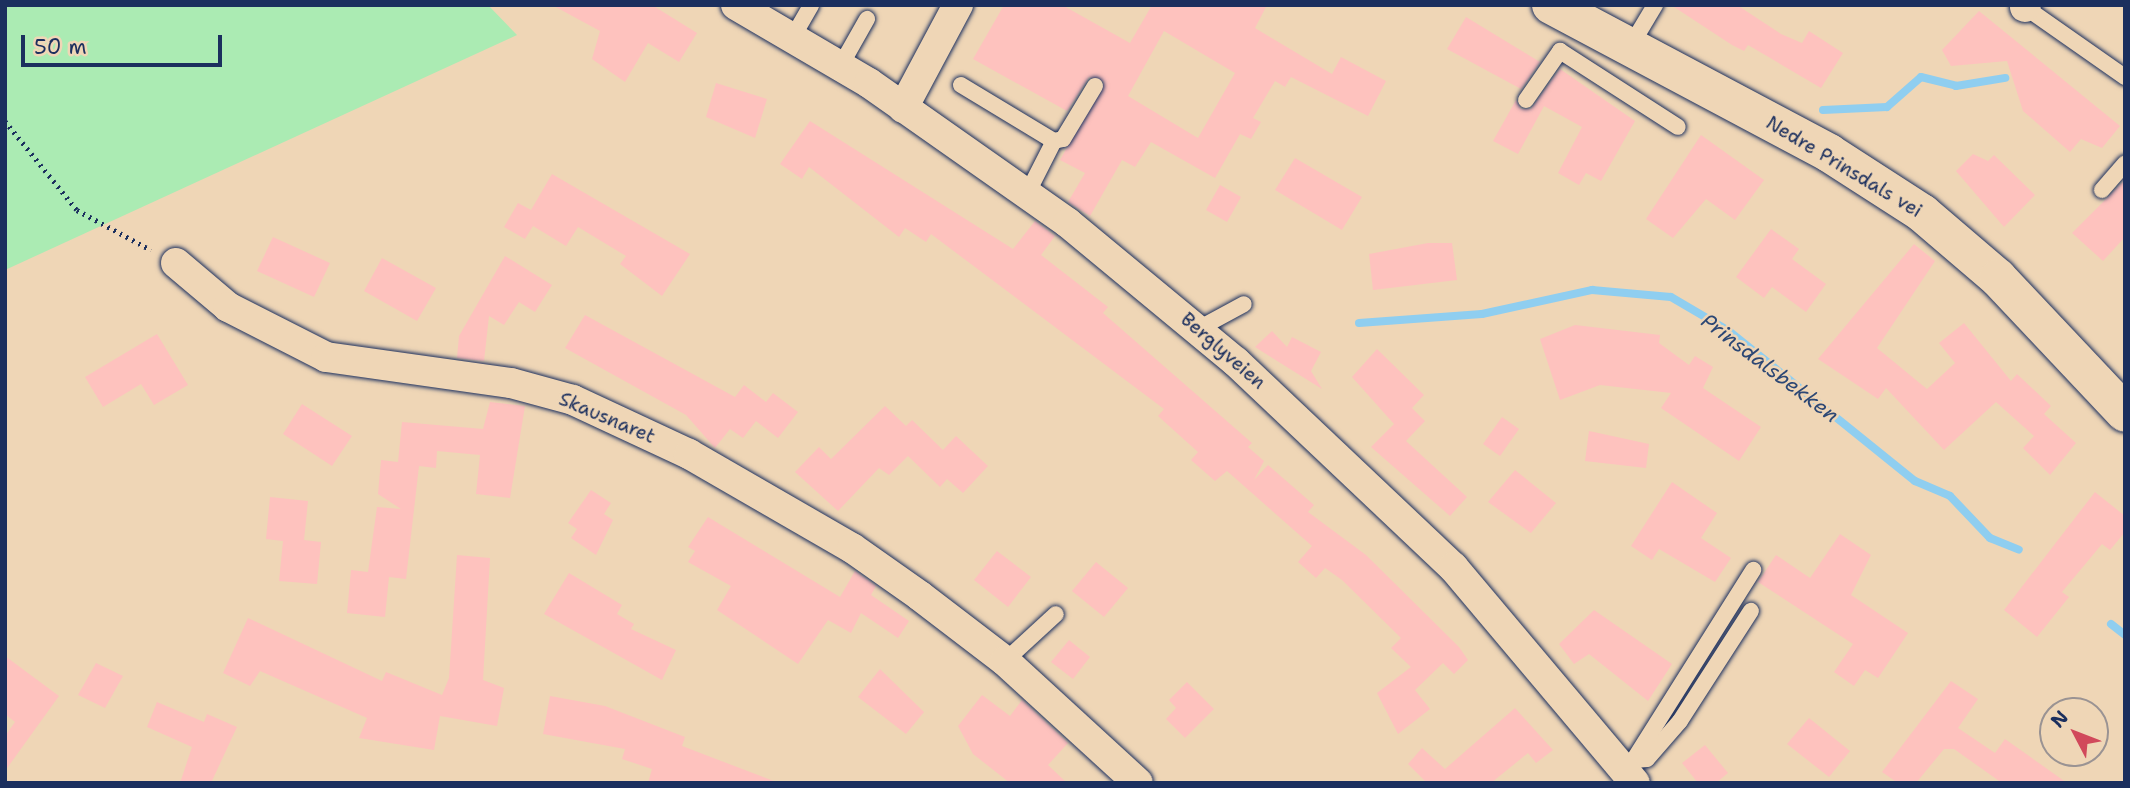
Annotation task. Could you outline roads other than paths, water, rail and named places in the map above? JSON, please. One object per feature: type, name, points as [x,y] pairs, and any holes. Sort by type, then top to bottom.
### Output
[{"type":"main road","name":"Nedre Prinsdals vei","points":[[1551,5],[1829,153],[1922,213],[1993,273],[2125,413]]},
{"type":"street","name":"Berglyveien","points":[[736,5],[794,35],[841,65],[1027,194],[1198,330],[1423,535],[1632,772]]},
{"type":"street","points":[[903,108],[958,5]]},
{"type":"street","name":"Skausnaret","points":[[176,264],[228,307],[326,357],[511,383],[573,400],[689,454],[852,548],[1005,661],[1138,783]]},
{"type":"lane","points":[[794,35],[811,5]]},
{"type":"lane","points":[[1630,47],[1655,5]]},
{"type":"lane","points":[[2024,6],[2125,77]]},
{"type":"lane","points":[[841,65],[867,19]]},
{"type":"lane","points":[[1527,100],[1560,51],[1678,127]]},
{"type":"lane","points":[[961,85],[1054,141],[1062,139],[1095,86]]},
{"type":"lane","points":[[1027,194],[1054,141]]},
{"type":"lane","points":[[2102,190],[2125,163]]},
{"type":"lane","points":[[1198,330],[1244,304]]},
{"type":"lane","points":[[1632,772],[1638,745],[1753,570]]},
{"type":"lane","points":[[1632,772],[1647,759],[1680,720],[1751,611]]},
{"type":"lane","points":[[1005,661],[1056,614]]},
{"type":"waterway","points":[[1823,110],[1887,107],[1921,77],[1956,86],[2005,78]]},
{"type":"waterway","name":"Prinsdalsbekken","points":[[1359,323],[1482,314],[1592,290],[1671,297],[1729,331],[1915,481],[1950,496],[1990,538],[2019,550]]},
{"type":"waterway","name":"Prinsdalsbekken","points":[[2111,624],[2125,635]]}]
